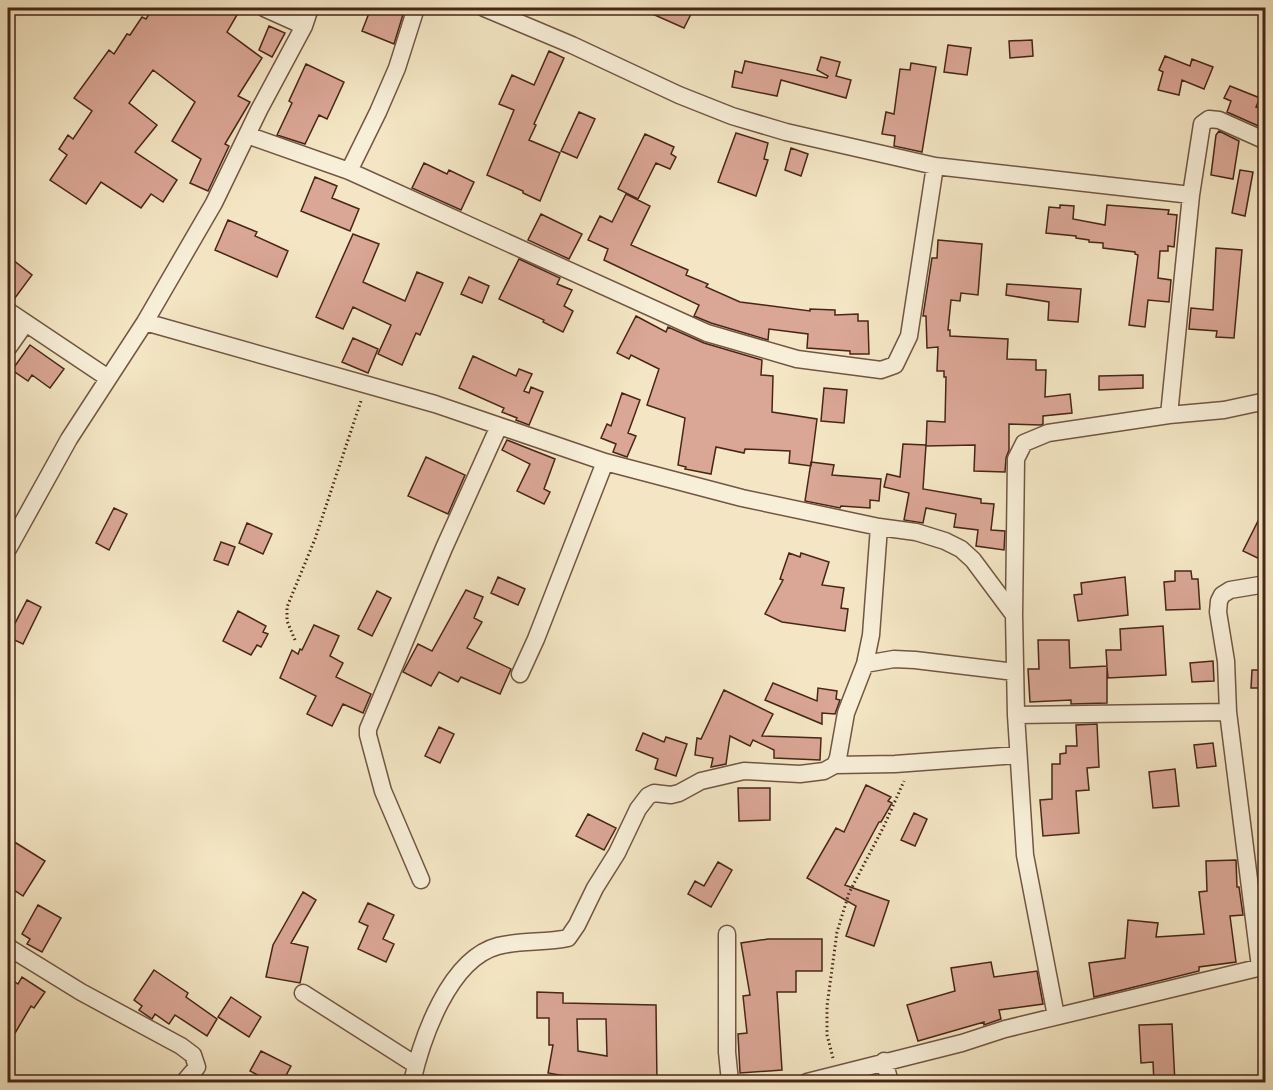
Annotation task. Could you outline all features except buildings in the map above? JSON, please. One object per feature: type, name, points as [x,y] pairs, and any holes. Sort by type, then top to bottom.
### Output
[{"type":"street","points":[[264,8],[304,26]]},
{"type":"street","points":[[8,549],[69,439],[145,322],[214,203],[304,26],[310,8]]},
{"type":"street","points":[[349,171],[396,68],[416,8]]},
{"type":"street","points":[[484,8],[572,45],[679,95],[732,116],[786,132],[935,166],[1191,195]]},
{"type":"street","points":[[1169,415],[1191,195],[1200,132],[1205,120],[1219,120],[1266,141]]},
{"type":"street","points":[[247,135],[349,171],[707,333],[797,360],[881,370],[895,365],[909,336],[935,166]]},
{"type":"street","points":[[8,311],[108,378]]},
{"type":"street","points":[[145,322],[435,404],[605,462],[742,498],[879,527],[916,532],[961,549],[973,560],[1014,615]]},
{"type":"street","points":[[8,348],[25,324]]},
{"type":"street","points":[[1056,1016],[1025,855],[1015,672],[1016,459],[1024,443],[1048,433],[1169,415],[1224,410],[1266,401]]},
{"type":"street","points":[[421,880],[383,791],[368,729],[444,548],[499,426]]},
{"type":"street","points":[[520,674],[536,639],[605,462]]},
{"type":"street","points":[[835,765],[846,713],[865,664],[874,613],[879,527]]},
{"type":"street","points":[[807,1083],[884,1061],[962,1043],[1005,1029],[1263,966],[1228,712],[1226,661],[1218,612],[1222,595],[1230,590],[1266,584]]},
{"type":"street","points":[[865,664],[894,659],[915,660],[1015,672]]},
{"type":"street","points":[[1016,716],[1228,712]]},
{"type":"street","points":[[412,1083],[416,1065],[437,1009],[454,981],[477,957],[497,946],[568,938],[573,933],[595,888],[617,854],[638,809],[648,796],[654,793],[671,795],[679,793],[701,782],[744,771],[800,774],[824,771],[835,765],[912,763],[1018,755]]},
{"type":"street","points":[[727,934],[727,1052],[730,1083]]},
{"type":"street","points":[[8,947],[81,992],[181,1046],[193,1055],[197,1066],[184,1083]]},
{"type":"street","points":[[303,993],[416,1065]]},
{"type":"street","points":[[884,1061],[890,1083]]},
{"type":"path","points":[[295,640],[287,621],[287,607],[315,539],[366,385]]},
{"type":"path","points":[[837,1074],[827,1035],[827,1006],[837,932],[849,893],[884,826],[912,763]]}]
